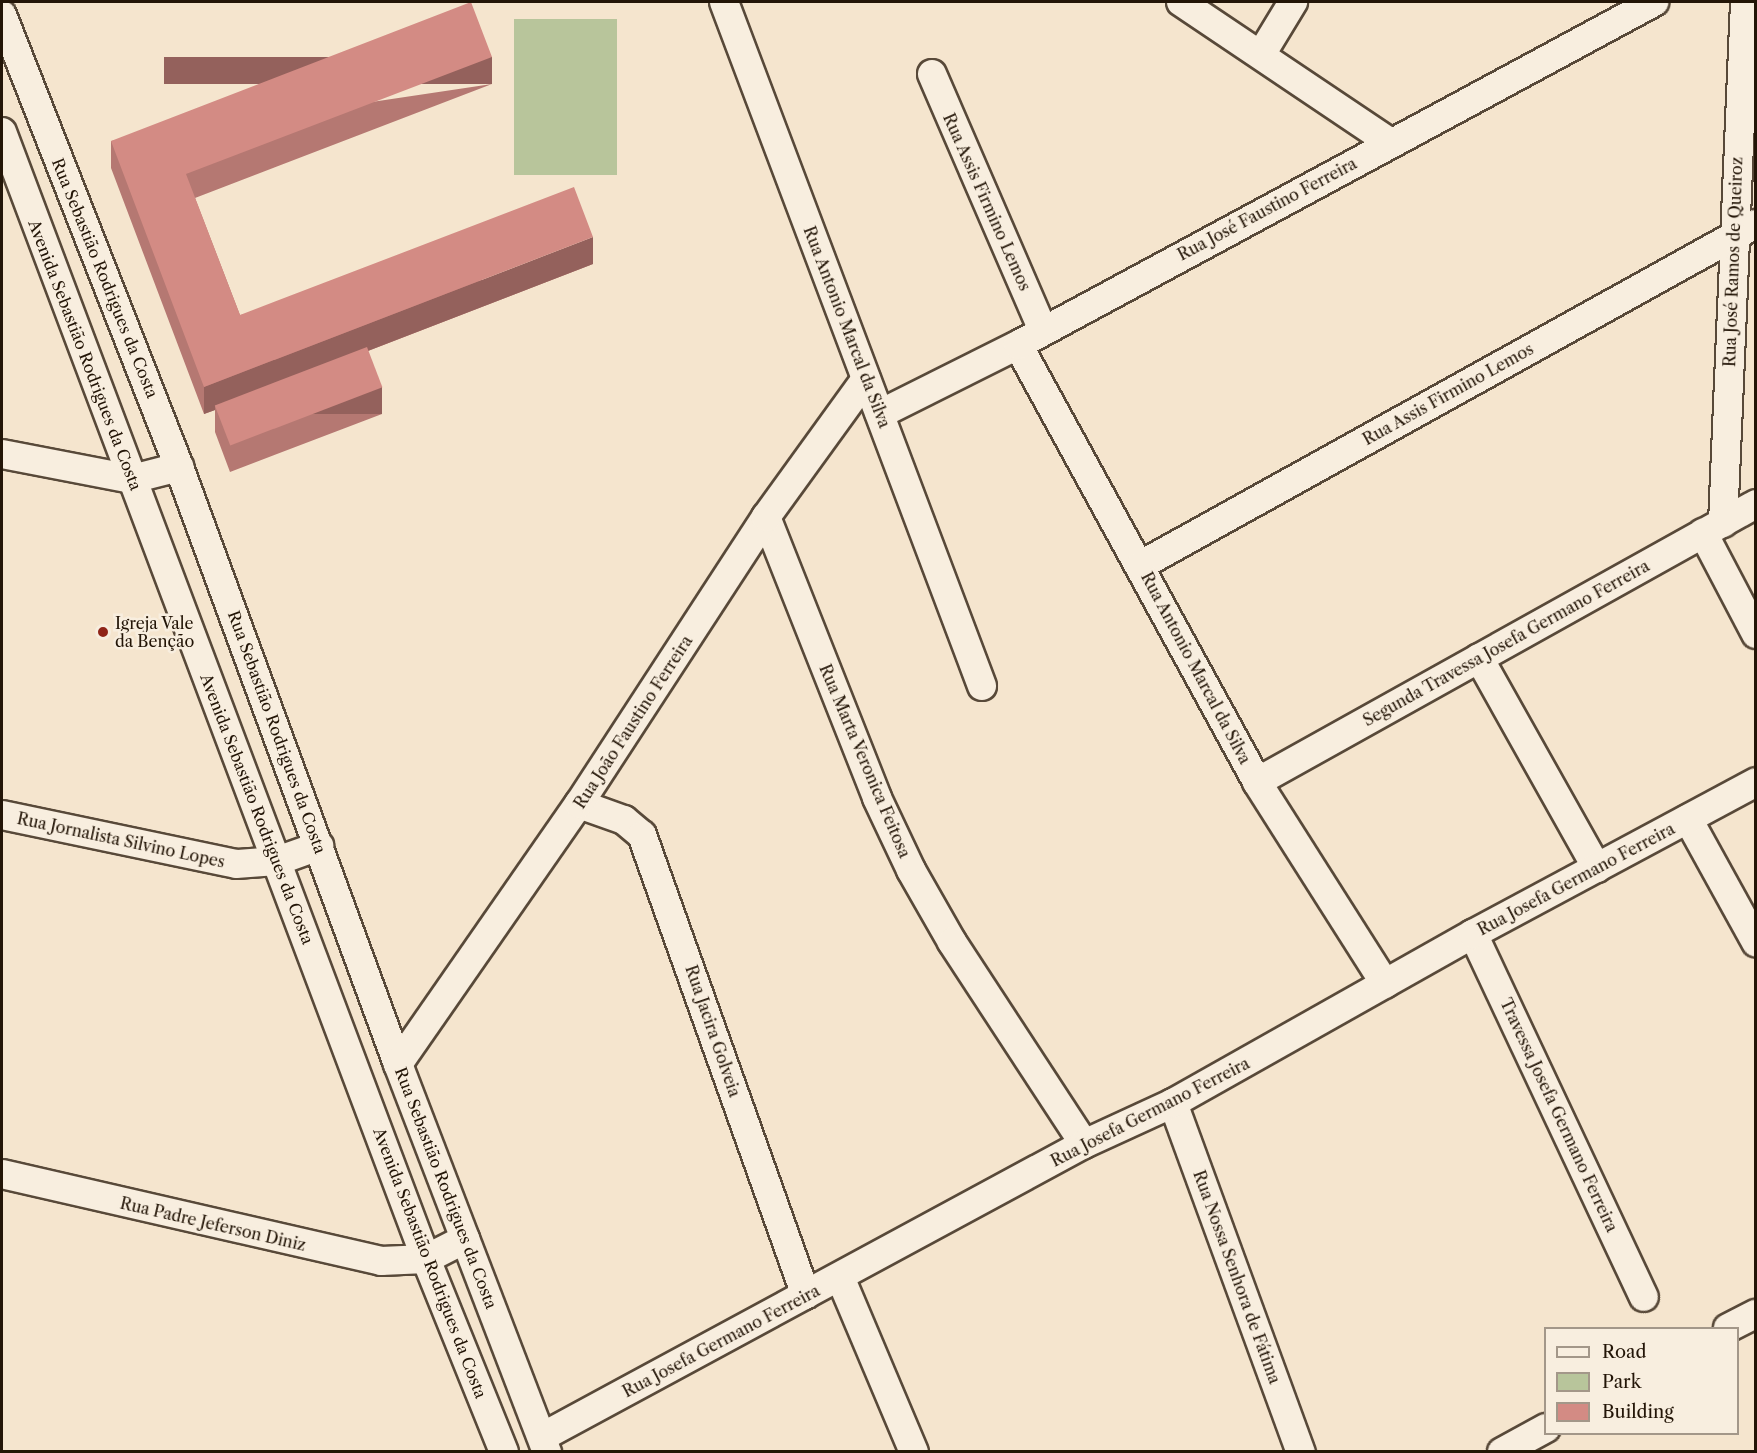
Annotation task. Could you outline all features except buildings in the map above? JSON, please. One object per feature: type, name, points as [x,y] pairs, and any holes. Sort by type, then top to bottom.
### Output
[{"type":"street","name":"Rua Antonio Marcal da Silva","points":[[724,2],[982,686]]},
{"type":"street","points":[[1181,2],[1262,52],[1391,143]]},
{"type":"street","points":[[1262,52],[1293,2]]},
{"type":"street","name":"Rua José Faustino Ferreira","points":[[880,414],[1018,345],[1654,2]]},
{"type":"street","name":"Rua José Ramos de Queiroz","points":[[1713,528],[1744,230],[1745,2]]},
{"type":"street","name":"Rua Sebastião Rodrigues da Costa","points":[[2,15],[11,69],[179,466],[399,1064],[544,1444]]},
{"type":"street","name":"Rua Assis Firmino Lemos","points":[[932,74],[1043,330]]},
{"type":"street","name":"Avenida Sebastião Rodrigues da Costa","points":[[2,132],[426,1259],[504,1452]]},
{"type":"street","name":"Rua Assis Firmino Lemos","points":[[1141,565],[1744,230]]},
{"type":"street","name":"Rua Antonio Marcal da Silva","points":[[1018,345],[1141,565],[1257,782],[1385,984]]},
{"type":"street","name":"Rua João Faustino Ferreira","points":[[399,1064],[579,804],[766,517],[866,379]]},
{"type":"street","points":[[2,454],[132,479],[179,466]]},
{"type":"street","name":"Segunda Travessa Josefa Germano Ferreira","points":[[1257,782],[1755,504]]},
{"type":"street","name":"Rua Marta Veronica Feitosa","points":[[766,517],[878,798],[911,870],[952,942],[1084,1144]]},
{"type":"street","points":[[1713,528],[1755,634]]},
{"type":"street","points":[[1479,658],[1597,868]]},
{"type":"street","name":"Rua Josefa Germano Ferreira","points":[[544,1444],[806,1295],[1084,1144],[1173,1103],[1473,934],[1755,782]]},
{"type":"street","name":"Rua Jacira Golveia","points":[[579,804],[624,819],[642,835],[806,1295]]},
{"type":"street","name":"Rua Jornalista Silvino Lopes","points":[[2,815],[224,862],[277,861],[320,846]]},
{"type":"street","points":[[1688,819],[1755,942]]},
{"type":"street","name":"Travessa Josefa Germano Ferreira","points":[[1473,934],[1644,1297]]},
{"type":"street","name":"Rua Nossa Senhora de Fátima","points":[[1173,1103],[1300,1452]]},
{"type":"street","name":"Rua Padre Jeferson Diniz","points":[[2,1174],[334,1253],[381,1262],[426,1259]]},
{"type":"street","points":[[426,1259],[465,1239]]},
{"type":"street","points":[[840,1277],[914,1452]]},
{"type":"street","points":[[1732,1327],[1755,1314]]},
{"type":"street","points":[[1502,1452],[1544,1429]]},
{"type":"green space","points":[[514,19],[617,19],[617,175],[514,175]]},
{"type":"place","name":"Igreja Vale da Benção","points":[[103,632]]}]
